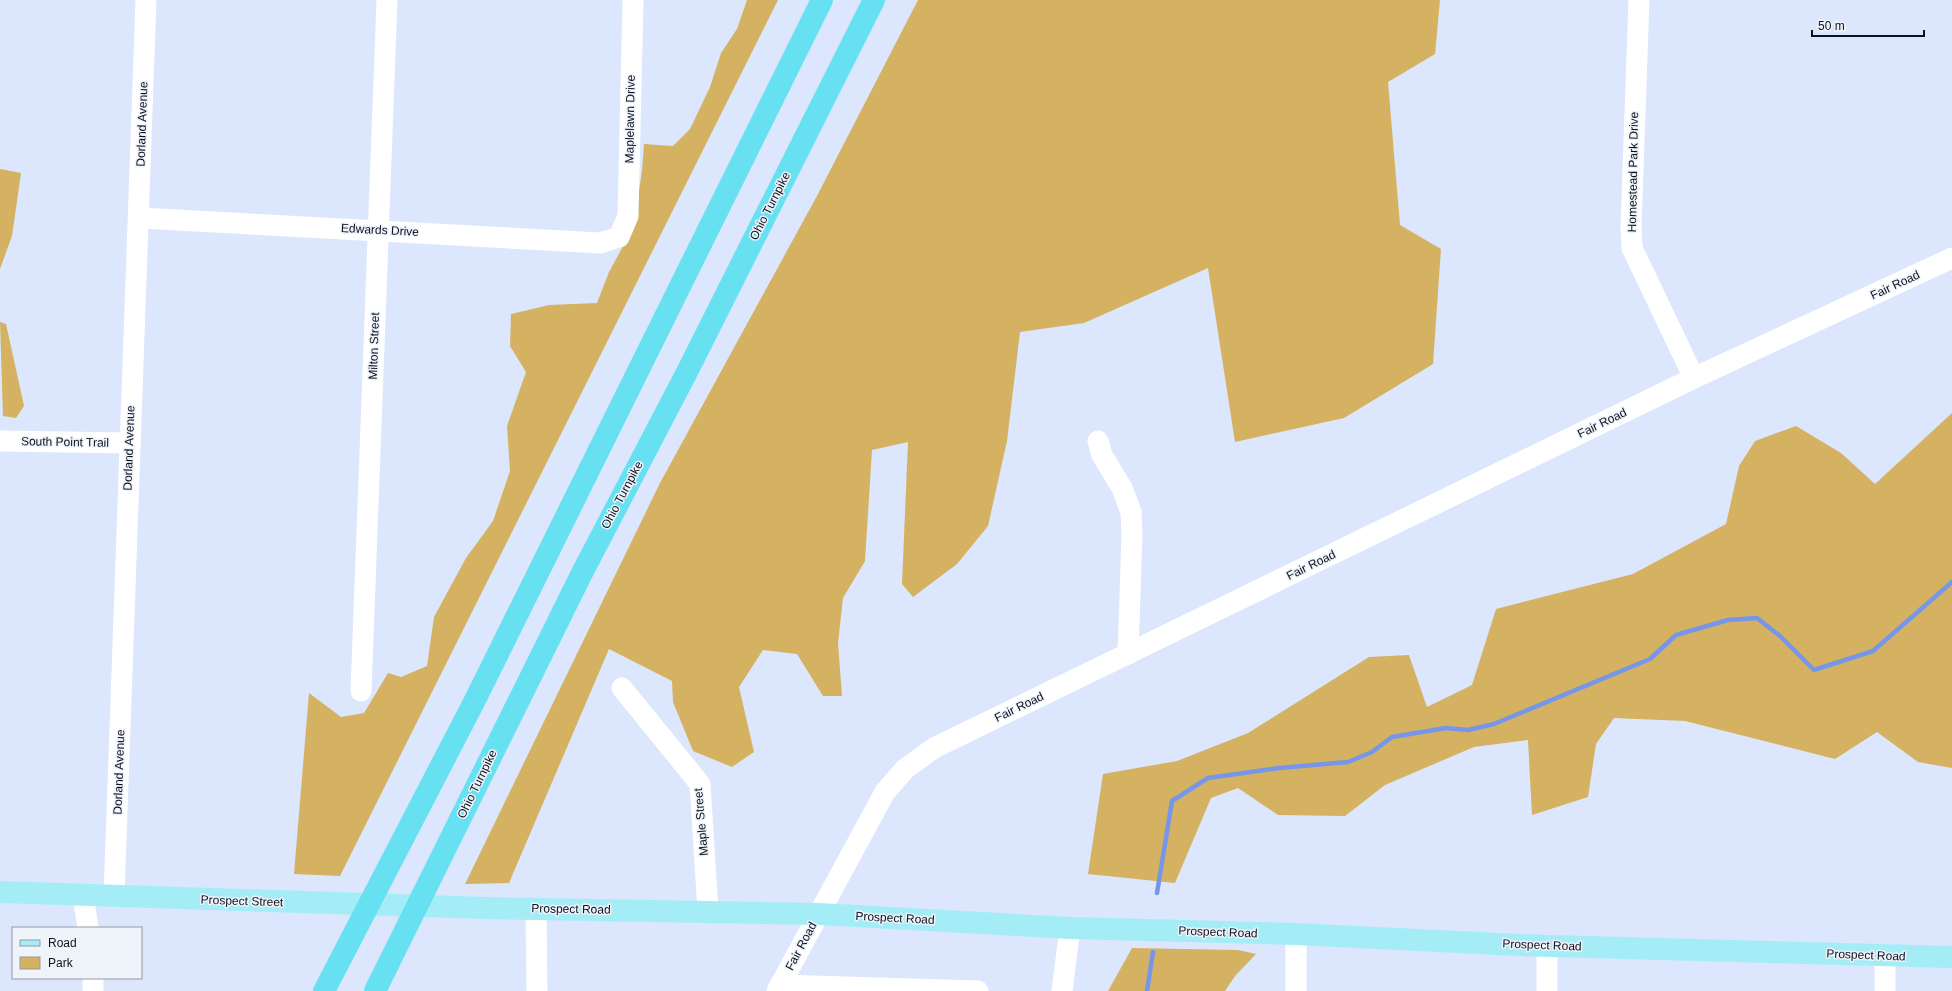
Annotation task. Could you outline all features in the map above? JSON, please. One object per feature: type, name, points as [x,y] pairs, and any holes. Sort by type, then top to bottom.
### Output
[{"type":"highway","points":[[324,991],[474,702],[822,0]]},
{"type":"highway","name":"Ohio Turnpike","points":[[374,991],[582,573],[687,372],[874,0]]},
{"type":"main road","name":"Prospect Street","points":[[0,892],[485,908]]},
{"type":"main road","name":"Prospect Road","points":[[485,908],[819,914],[1070,928],[1296,934],[1547,945],[1952,957]]},
{"type":"street","name":"Dorland Avenue","points":[[114,896],[129,443],[140,218],[146,0]]},
{"type":"street","name":"Milton Street","points":[[361,691],[387,0]]},
{"type":"street","name":"Maplelawn Drive","points":[[619,237],[628,216],[633,0]]},
{"type":"street","name":"Homestead Park Drive","points":[[1639,0],[1631,226],[1632,248],[1694,378]]},
{"type":"street","name":"Edwards Drive","points":[[140,218],[600,243],[619,237]]},
{"type":"street","name":"Fair Road","points":[[778,988],[885,792],[905,769],[934,748],[1694,378],[1952,258]]},
{"type":"street","name":"South Point Trail","points":[[0,441],[129,443]]},
{"type":"street","points":[[1098,441],[1102,455],[1122,488],[1131,512],[1132,534],[1128,654]]},
{"type":"street","name":"Maple Street","points":[[622,688],[700,784],[708,911]]},
{"type":"street","points":[[83,895],[88,927]]},
{"type":"street","points":[[536,909],[537,991]]},
{"type":"street","points":[[1062,991],[1070,928]]},
{"type":"street","points":[[1296,934],[1296,991]]},
{"type":"street","points":[[1547,945],[1547,991]]},
{"type":"street","points":[[1885,955],[1885,991]]},
{"type":"street","points":[[92,979],[94,991]]},
{"type":"street","points":[[778,988],[978,991]]},
{"type":"green space","points":[[747,0],[778,0],[340,876],[294,874],[309,693],[341,717],[364,713],[388,673],[401,677],[427,666],[434,617],[466,558],[493,521],[510,471],[507,426],[526,372],[510,346],[511,314],[549,305],[597,303],[609,272],[633,228],[642,171],[644,144],[673,146],[690,129],[710,87],[721,53],[737,29]]},
{"type":"green space","points":[[918,0],[1440,0],[1435,54],[1388,82],[1400,225],[1441,249],[1433,364],[1344,418],[1235,442],[1208,268],[1084,323],[1020,332],[1007,441],[988,526],[957,564],[913,597],[902,584],[908,442],[872,450],[865,561],[843,598],[838,643],[842,696],[823,696],[797,654],[763,650],[739,687],[754,752],[732,767],[693,751],[673,702],[672,681],[609,649],[509,883],[465,884],[660,483],[818,194]]},
{"type":"green space","points":[[0,169],[21,173],[12,236],[0,269]]},
{"type":"green space","points":[[0,322],[6,324],[24,406],[16,418],[3,416]]},
{"type":"green space","points":[[1952,413],[1952,768],[1918,762],[1877,732],[1835,759],[1685,721],[1614,718],[1596,744],[1588,797],[1532,815],[1528,740],[1474,747],[1385,785],[1345,816],[1278,815],[1238,788],[1211,798],[1175,883],[1088,874],[1103,774],[1177,761],[1248,733],[1369,657],[1409,655],[1427,707],[1472,685],[1496,609],[1633,574],[1726,524],[1739,466],[1755,441],[1796,426],[1841,453],[1875,484]]},
{"type":"green space","points":[[1132,948],[1238,950],[1256,954],[1235,976],[1225,991],[1108,991]]},
{"type":"waterway","points":[[1157,893],[1172,801],[1208,778],[1279,768],[1348,762],[1372,752],[1392,737],[1446,728],[1468,730],[1494,724],[1650,659],[1676,635],[1728,620],[1757,618],[1780,636],[1814,670],[1873,651],[1952,582]]},
{"type":"waterway","points":[[1147,991],[1153,952]]}]
